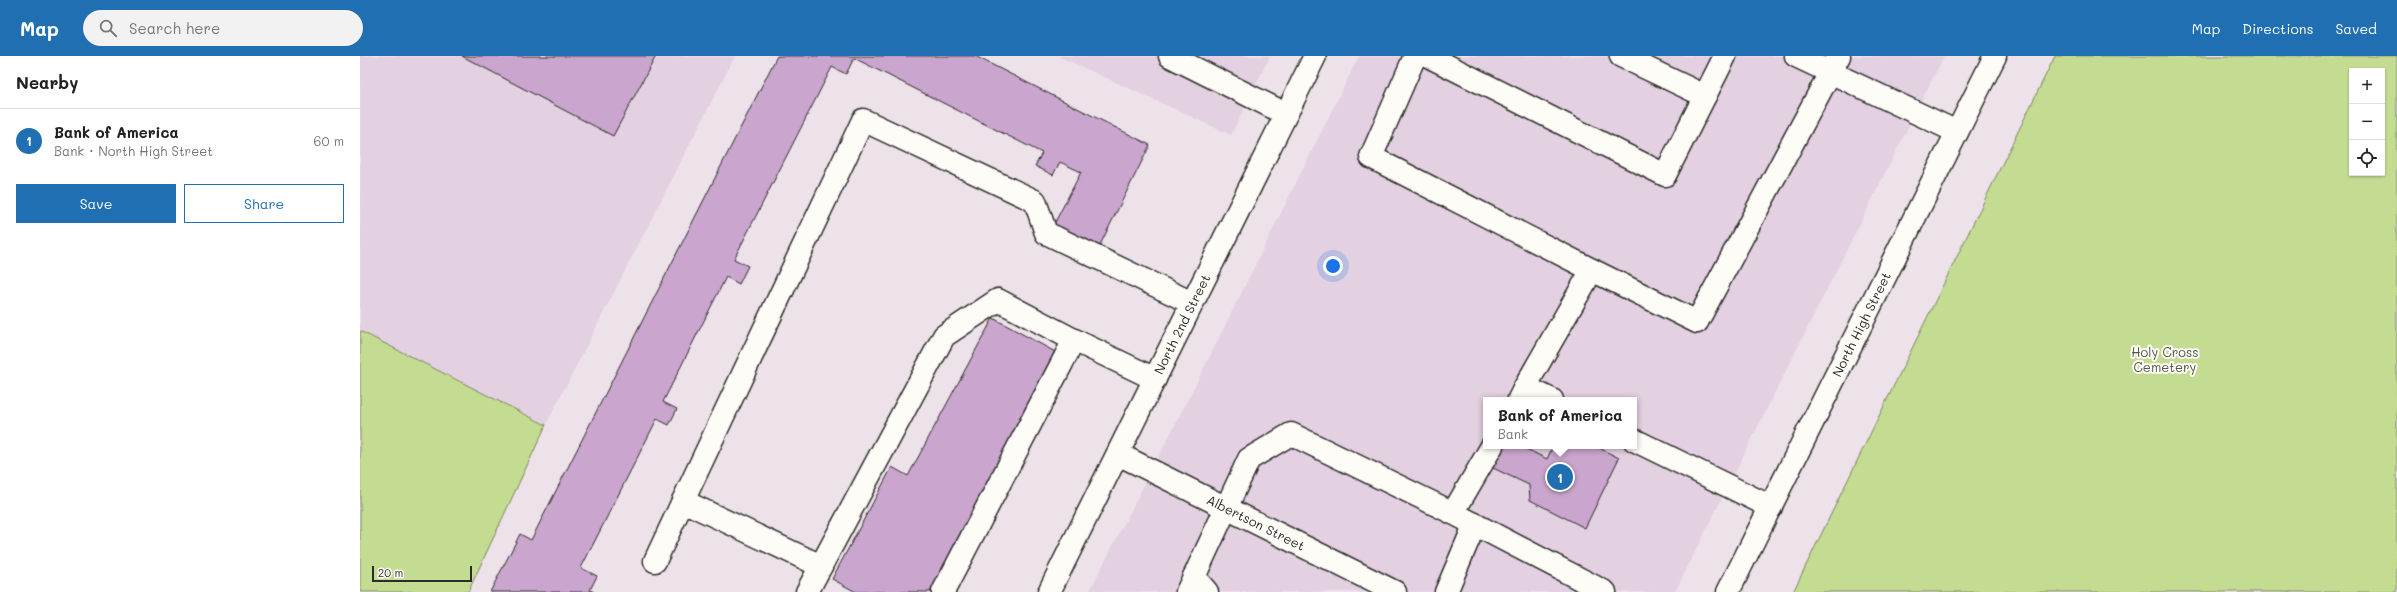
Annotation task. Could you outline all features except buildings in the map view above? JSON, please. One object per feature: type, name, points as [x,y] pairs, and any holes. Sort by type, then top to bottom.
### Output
[{"type":"street","points":[[1170,56],[1202,63],[1286,114]]},
{"type":"street","name":"North 2nd Street","points":[[1049,592],[1314,56]]},
{"type":"street","points":[[1415,56],[1371,157],[1697,322],[1834,64]]},
{"type":"street","points":[[1428,56],[1665,175],[1726,56]]},
{"type":"street","points":[[1621,56],[1705,96]]},
{"type":"street","points":[[1796,56],[1834,64],[1957,132]]},
{"type":"street","name":"North High Street","points":[[1728,592],[1995,56]]},
{"type":"street","points":[[655,561],[863,120],[1035,201],[1046,233],[1192,303]]},
{"type":"street","points":[[1536,397],[1521,394],[1592,270]]},
{"type":"street","points":[[807,592],[944,336],[998,300],[1074,340],[1155,379]]},
{"type":"street","points":[[943,592],[1074,340]]},
{"type":"street","points":[[1196,587],[1226,508],[1249,459],[1291,434],[1453,513],[1604,592]]},
{"type":"street","points":[[1637,441],[1771,507]]},
{"type":"street","points":[[1453,513],[1490,449]]},
{"type":"street","name":"Albertson Street","points":[[1118,454],[1395,592]]},
{"type":"street","points":[[683,501],[821,566]]},
{"type":"street","points":[[1446,592],[1474,524]]},
{"type":"shaded area","points":[[360,56],[735,56],[546,425],[360,331]]},
{"type":"shaded area","points":[[1058,56],[1270,56],[1231,135]]},
{"type":"shaded area","points":[[1359,56],[1944,56],[1675,592],[1089,592],[1203,370]]},
{"type":"green space","name":"Holy Cross Cemetery","points":[[2055,56],[2397,56],[2397,592],[1793,592]]},
{"type":"green space","points":[[360,331],[546,425],[468,592],[360,592]]},
{"type":"place","name":"Bank of America","points":[[1560,477]]}]
